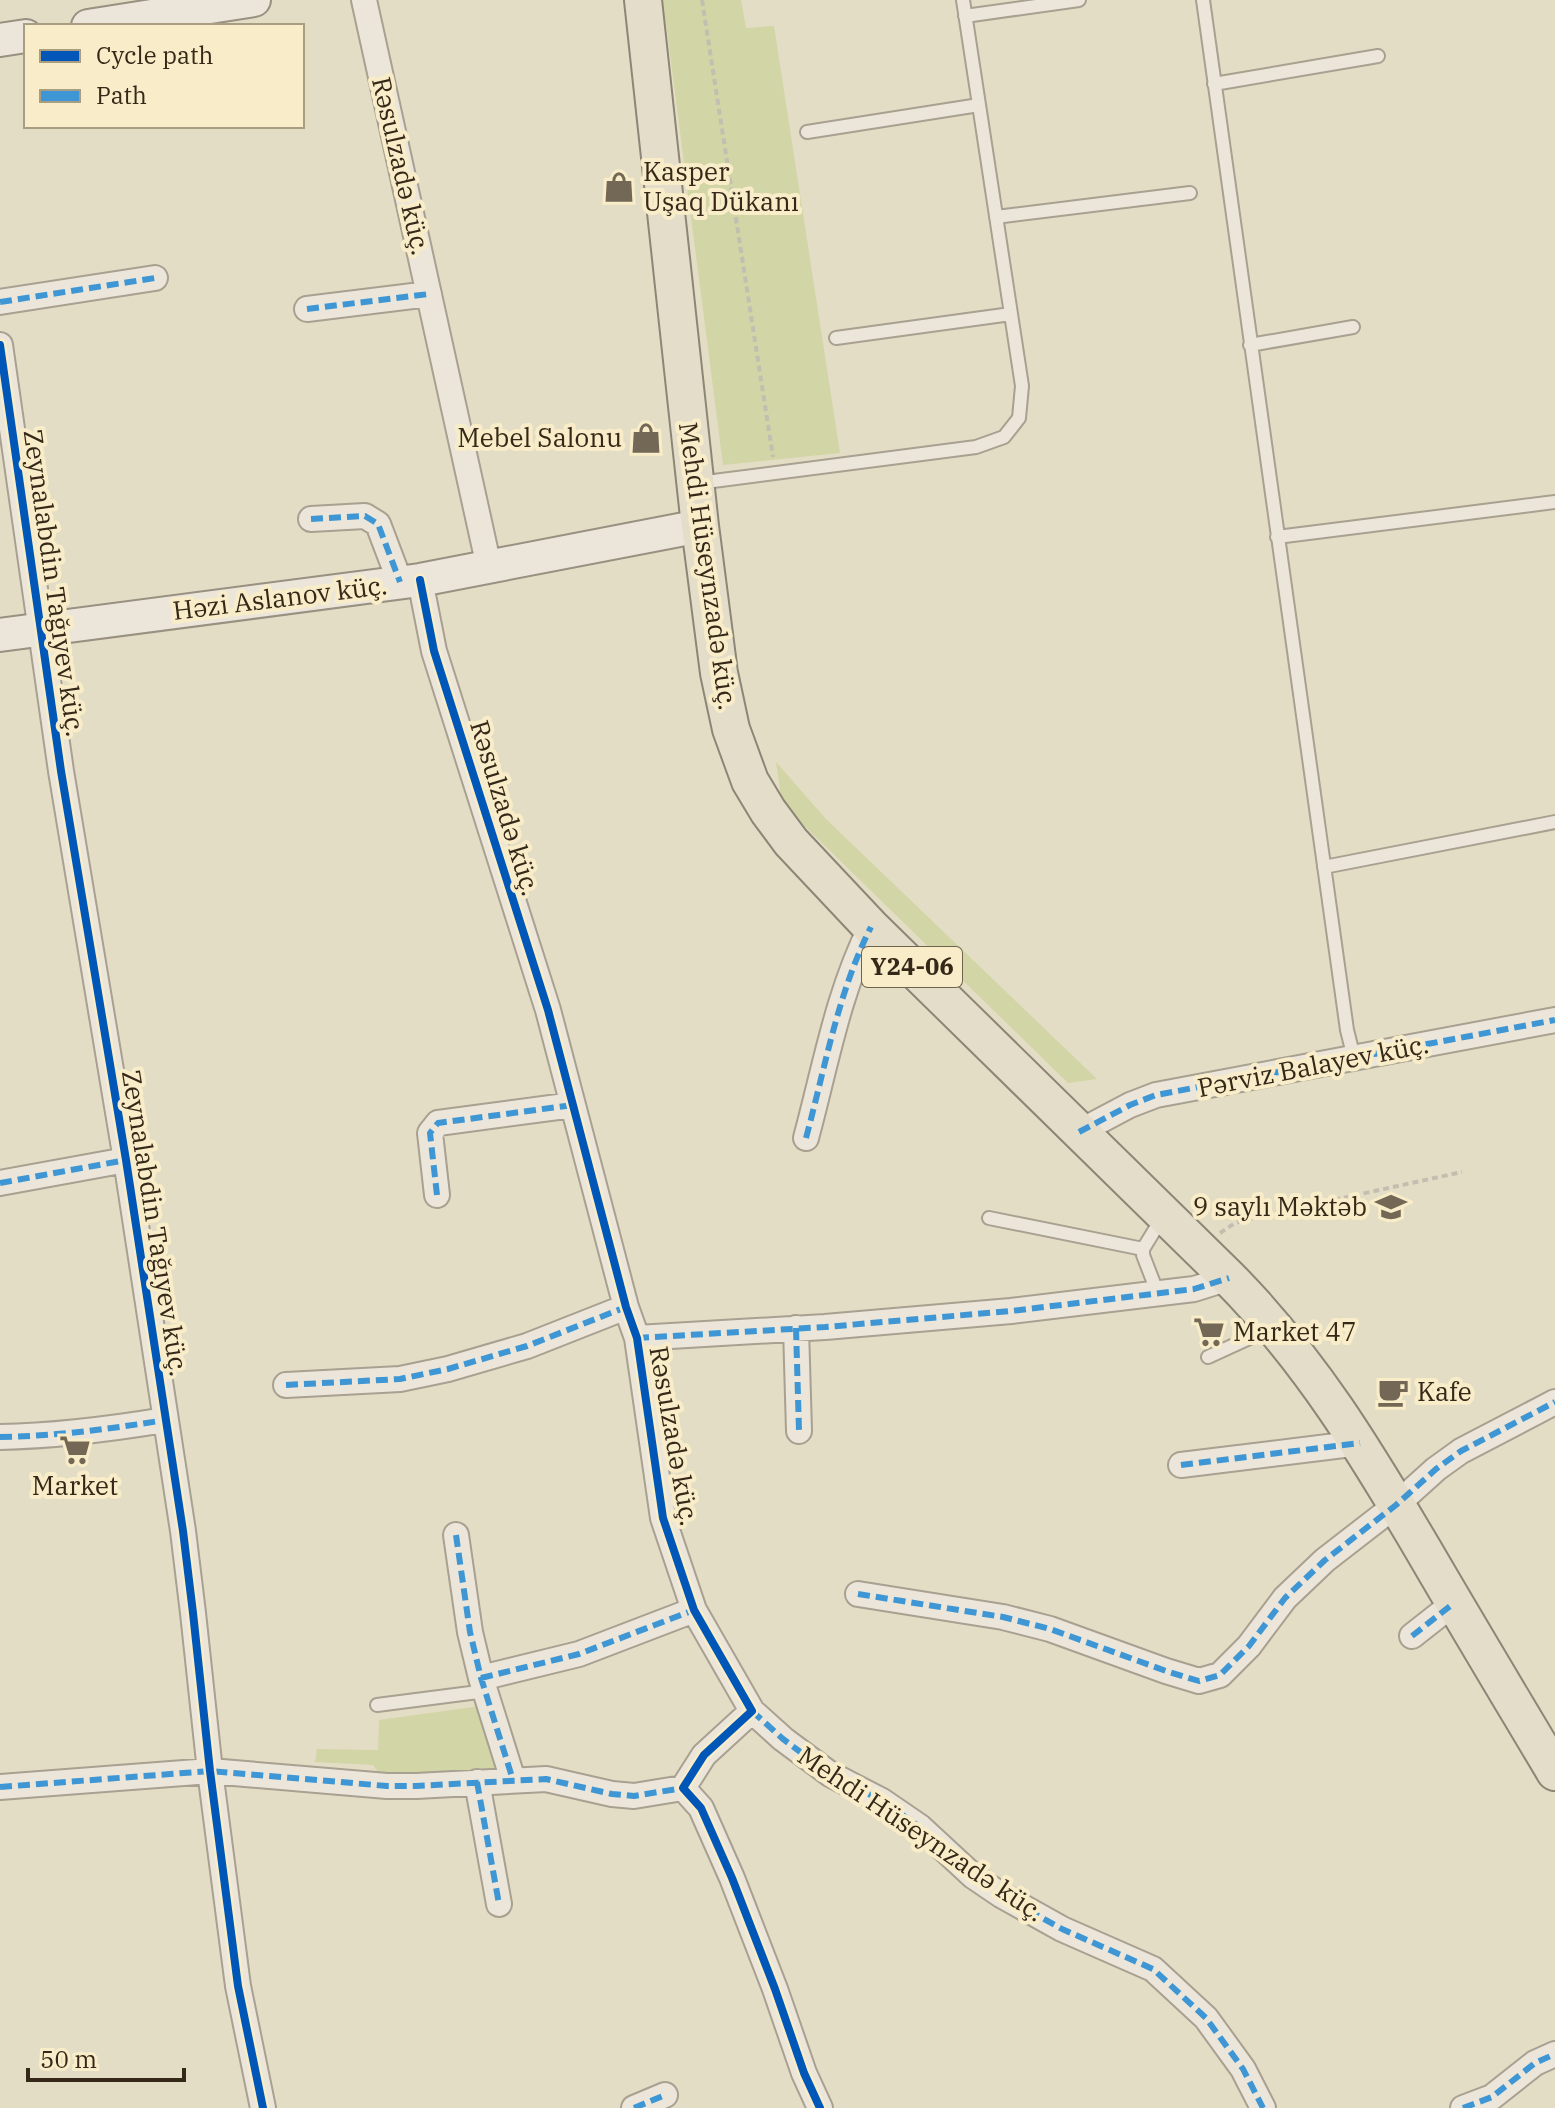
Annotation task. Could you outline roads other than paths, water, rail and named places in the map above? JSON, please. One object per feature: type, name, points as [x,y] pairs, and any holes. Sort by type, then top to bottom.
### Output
[{"type":"main road","points":[[101,24],[254,0]]},
{"type":"main road","name":"Mehdi Hüseynzadə küç.","points":[[643,0],[695,483],[719,673],[731,729],[750,781],[791,842],[871,927],[1275,1326],[1360,1443],[1555,1772]]},
{"type":"main road","points":[[0,40],[24,36]]},
{"type":"main road","name":"Həzi Aslanov küç.","points":[[0,635],[410,581],[700,526]]},
{"type":"street","name":"Rəsulzadə küç.","points":[[364,0],[489,567]]},
{"type":"street","points":[[0,302],[155,278]]},
{"type":"street","points":[[307,309],[429,294]]},
{"type":"street","name":"Zeynalabdin Tağıyev küç.","points":[[0,345],[61,771],[126,1160],[193,1613],[238,1986],[263,2108]]},
{"type":"street","name":"Rəsulzadə küç.","points":[[311,519],[365,516],[378,524],[410,581],[548,1010],[626,1307],[637,1338],[663,1518],[694,1610],[752,1711]]},
{"type":"street","points":[[806,1138],[856,956],[871,927]]},
{"type":"street","name":"Pərviz Balayev küç.","points":[[1079,1132],[1156,1095],[1555,1020]]},
{"type":"street","points":[[437,1195],[430,1133],[438,1123],[573,1105]]},
{"type":"street","points":[[0,1183],[126,1160]]},
{"type":"street","points":[[637,1338],[1011,1311],[1194,1289],[1229,1278]]},
{"type":"street","points":[[286,1385],[400,1379],[448,1369],[527,1346],[626,1307]]},
{"type":"street","points":[[796,1328],[799,1431]]},
{"type":"street","points":[[858,1594],[1003,1617],[1050,1629],[1199,1681],[1220,1675],[1249,1646],[1285,1598],[1325,1560],[1396,1505],[1436,1469],[1461,1451],[1555,1402]]},
{"type":"street","points":[[0,1437],[118,1428],[165,1420]]},
{"type":"street","points":[[1181,1465],[1360,1443]]},
{"type":"street","points":[[456,1535],[470,1632],[513,1780]]},
{"type":"street","points":[[1412,1636],[1454,1603]]},
{"type":"street","points":[[483,1684],[579,1654],[694,1610]]},
{"type":"street","points":[[0,1787],[210,1771],[387,1786],[546,1779],[634,1796],[683,1788],[704,1755],[752,1711]]},
{"type":"street","name":"Mehdi Hüseynzadə küç.","points":[[752,1711],[830,1774],[882,1801],[920,1827],[973,1876],[1001,1895],[1062,1929],[1153,1969],[1206,2018],[1243,2069],[1263,2108]]},
{"type":"street","points":[[477,1782],[499,1904]]},
{"type":"street","points":[[683,1788],[701,1808],[732,1878],[804,2073],[820,2108]]},
{"type":"street","points":[[1463,2108],[1492,2097],[1535,2063],[1555,2054]]},
{"type":"street","points":[[634,2108],[665,2095]]},
{"type":"lane","points":[[695,483],[976,447],[1004,437],[1019,418],[1022,386],[963,0]]},
{"type":"lane","points":[[965,16],[1079,0]]},
{"type":"lane","points":[[1203,0],[1347,1030],[1354,1058]]},
{"type":"lane","points":[[1214,84],[1378,56]]},
{"type":"lane","points":[[807,132],[979,105]]},
{"type":"lane","points":[[996,217],[1190,193]]},
{"type":"lane","points":[[836,338],[1011,314]]},
{"type":"lane","points":[[1250,345],[1353,327]]},
{"type":"lane","points":[[1277,537],[1555,502]]},
{"type":"lane","points":[[1324,867],[1555,822]]},
{"type":"lane","points":[[1158,1294],[1143,1249],[1164,1215]]},
{"type":"lane","points":[[989,1218],[1143,1249]]},
{"type":"lane","points":[[1208,1357],[1275,1326]]},
{"type":"lane","points":[[377,1705],[483,1684]]},
{"type":"place","name":"Kasper Uşaq Dükanı","points":[[619,187]]},
{"type":"place","name":"Mebel Salonu","points":[[646,438]]},
{"type":"place","name":"9 saylı Məktəb","points":[[1391,1207]]},
{"type":"place","name":"Market 47","points":[[1209,1332]]},
{"type":"place","name":"Kafe","points":[[1393,1392]]},
{"type":"place","name":"Market","points":[[75,1450]]}]
